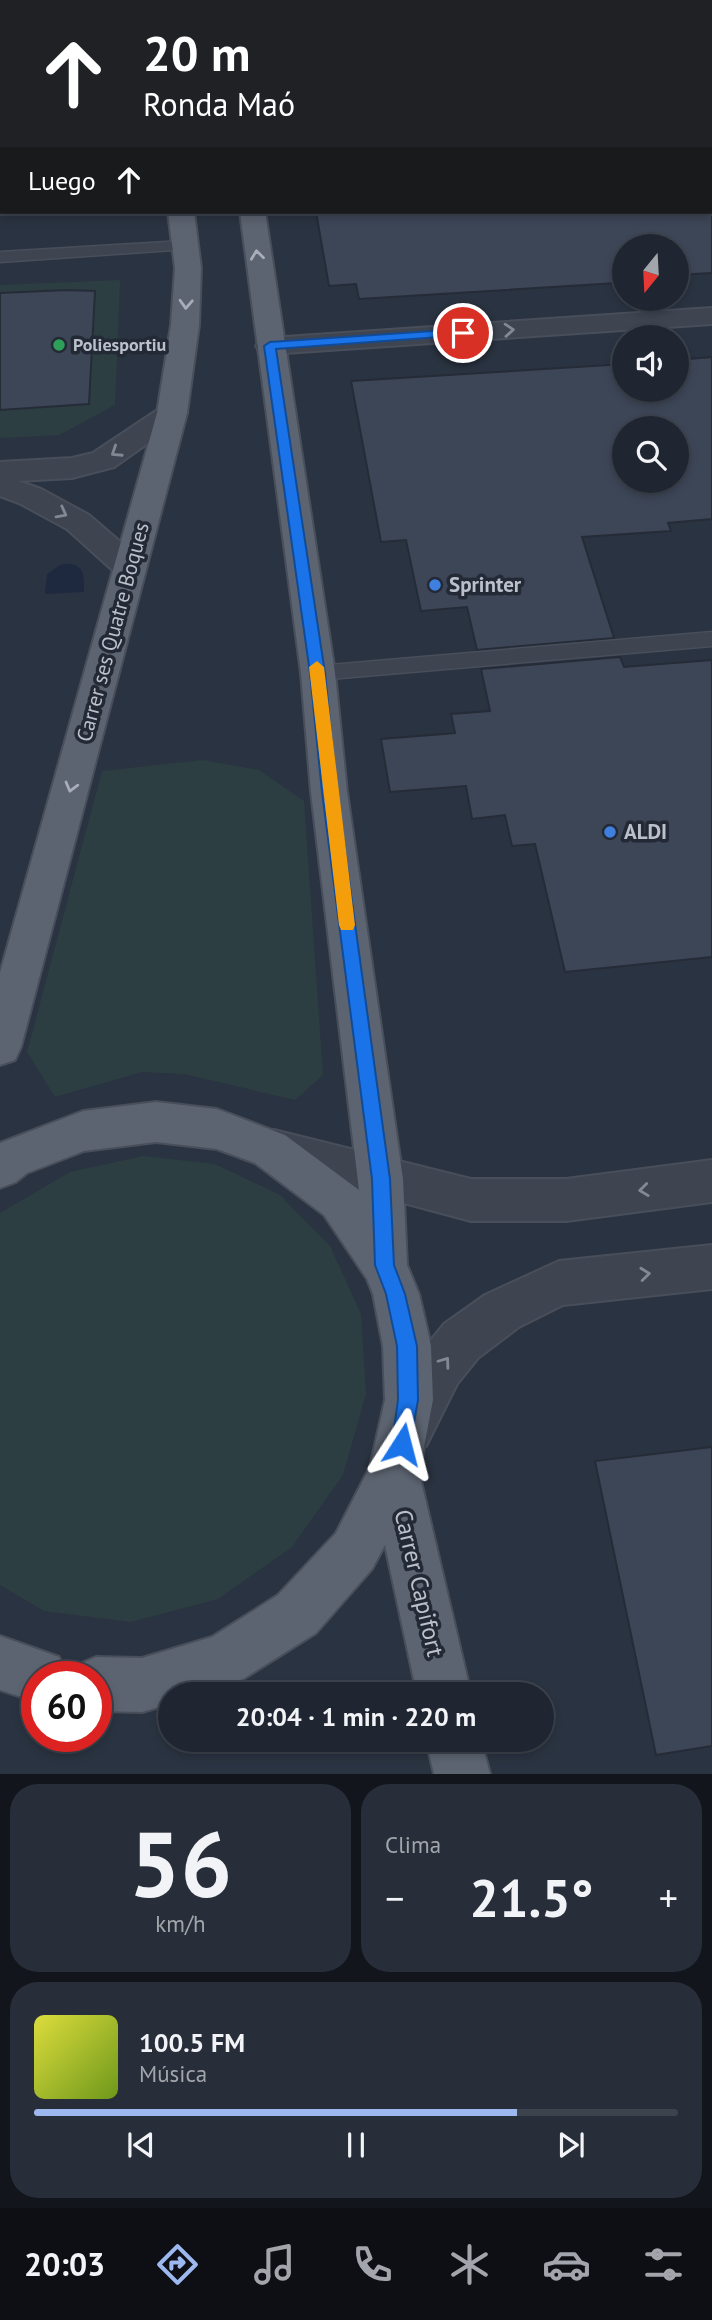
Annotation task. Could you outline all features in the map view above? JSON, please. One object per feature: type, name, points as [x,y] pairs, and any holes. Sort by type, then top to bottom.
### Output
[{"type":"main road","name":"Carrer ses Quatre Boques","points":[[0,1047],[172,413],[185,325],[188,268],[183,246],[181,214]]},
{"type":"main road","points":[[252,214],[317,673],[329,792],[381,1179],[384,1265]]},
{"type":"main road","points":[[0,1168],[12,1159],[83,1131],[156,1122],[217,1129],[271,1149],[340,1200],[384,1265],[396,1294],[407,1346],[408,1400],[398,1458],[354,1550],[297,1614],[224,1660],[142,1685],[112,1684]]},
{"type":"main road","name":"Carrer Capifort","points":[[398,1458],[442,1682]]},
{"type":"main road","points":[[0,1663],[21,1670]]},
{"type":"main road","points":[[457,1752],[462,1774]]},
{"type":"street","points":[[270,346],[712,316]]},
{"type":"street","points":[[0,472],[72,468],[103,460],[172,413]]},
{"type":"street","points":[[0,485],[30,496],[78,522],[129,567]]},
{"type":"street","points":[[271,1149],[471,1200],[566,1200],[712,1181]]},
{"type":"street","points":[[398,1458],[440,1367],[460,1341],[502,1311],[559,1283],[712,1267]]},
{"type":"lane","points":[[0,257],[183,246]]},
{"type":"lane","points":[[317,673],[712,639]]},
{"type":"shaded area","name":"Poliesportiu","points":[[120,280],[115,405],[59,435],[0,438],[0,285]]},
{"type":"shaded area","points":[[203,760],[259,770],[304,801],[323,1075],[295,1100],[184,1074],[142,1072],[55,1097],[27,1052],[102,771]]},
{"type":"shaded area","points":[[143,1156],[215,1164],[280,1195],[330,1246],[361,1314],[366,1394],[343,1475],[292,1547],[218,1599],[131,1622],[44,1611],[0,1585],[0,1213],[70,1172]]},
{"type":"water","points":[[62,564],[79,567],[84,580],[84,592],[45,594],[47,574]]},
{"type":"building","points":[[316,214],[712,214],[712,273],[690,274],[690,234],[612,234],[612,283],[359,299],[356,284],[329,286]]},
{"type":"building","name":"Poliesportiu","points":[[95,291],[89,404],[0,410],[0,293]]},
{"type":"building","points":[[712,357],[712,519],[668,523],[671,531],[582,537],[614,638],[477,650],[467,607],[421,611],[406,540],[381,542],[351,381],[612,365],[612,402],[689,402],[689,359]]},
{"type":"building","name":"ALDI","points":[[620,657],[624,667],[712,660],[712,957],[565,972],[535,844],[512,846],[505,815],[472,819],[466,786],[390,792],[381,739],[455,733],[451,714],[490,711],[481,669]]},
{"type":"building","points":[[712,1447],[712,1746],[656,1755],[595,1461]]},
{"type":"slow traffic","points":[[317,667],[329,792],[347,925]]},
{"type":"place","name":"Poliesportiu","points":[[59,345]]},
{"type":"place","name":"Sprinter","points":[[435,585]]},
{"type":"place","name":"ALDI","points":[[610,832]]},
{"type":"route","points":[[402,1444],[408,1400],[407,1346],[396,1294],[384,1265],[381,1179],[329,792],[317,673],[270,346],[463,333]]}]
